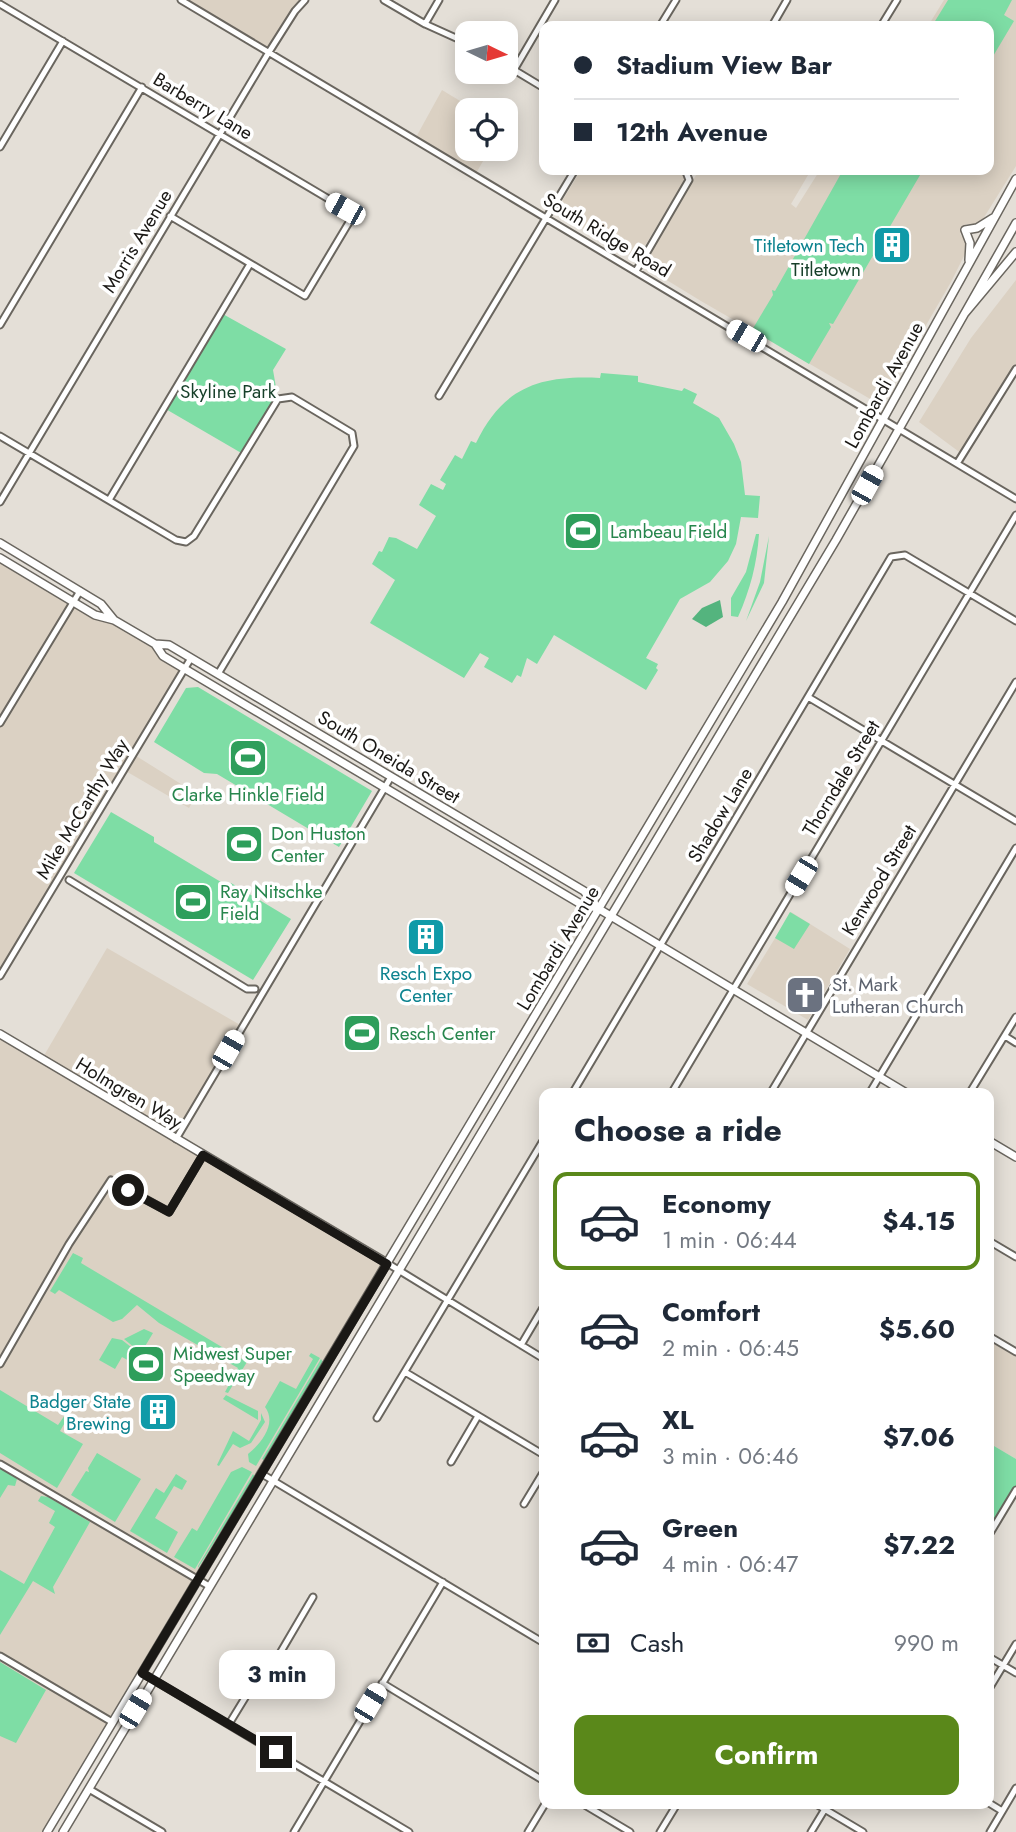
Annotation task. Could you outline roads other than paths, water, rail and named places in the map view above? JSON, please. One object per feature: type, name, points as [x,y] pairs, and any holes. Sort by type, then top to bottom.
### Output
[{"type":"main road","name":"Lombardi Avenue","points":[[47,1832],[785,597],[1016,179]]},
{"type":"main road","points":[[968,264],[970,245],[965,230],[979,227],[994,217]]},
{"type":"main road","name":"Lombardi Avenue","points":[[63,1832],[398,1270],[613,917],[836,540],[1016,223]]},
{"type":"main road","points":[[961,316],[974,306],[1016,252]]},
{"type":"main road","name":"South Oneida Street","points":[[0,543],[101,604],[114,620]]},
{"type":"main road","name":"South Oneida Street","points":[[0,558],[95,615],[114,620],[155,644],[163,656],[579,903],[599,909],[661,945],[898,1088]]},
{"type":"main road","name":"South Oneida Street","points":[[155,644],[169,645],[584,891],[599,909]]},
{"type":"main road","name":"Holmgren Way","points":[[0,1034],[387,1264]]},
{"type":"main road","points":[[994,1145],[1016,1157]]},
{"type":"main road","points":[[112,1723],[117,1728],[113,1747]]},
{"type":"street","name":"South Ridge Road","points":[[181,0],[1016,499]]},
{"type":"street","name":"Morris Avenue","points":[[0,502],[269,52],[305,0]]},
{"type":"street","points":[[384,0],[425,24],[455,36]]},
{"type":"street","points":[[425,24],[439,0]]},
{"type":"street","points":[[543,21],[555,0]]},
{"type":"street","points":[[663,21],[676,0]]},
{"type":"street","points":[[775,21],[787,0]]},
{"type":"street","points":[[884,21],[897,0]]},
{"type":"street","name":"Barberry Lane","points":[[0,4],[354,214],[305,296],[250,264]]},
{"type":"street","points":[[518,63],[539,27]]},
{"type":"street","points":[[0,147],[64,41]]},
{"type":"street","points":[[518,72],[539,85]]},
{"type":"street","points":[[0,325],[142,87]]},
{"type":"street","points":[[439,396],[572,175]]},
{"type":"street","points":[[636,271],[690,180],[688,175]]},
{"type":"street","points":[[108,500],[250,264],[170,216]]},
{"type":"street","points":[[958,462],[1016,369]]},
{"type":"street","points":[[1007,381],[1016,387]]},
{"type":"street","points":[[0,436],[176,540],[186,541],[194,536],[278,399],[283,396],[292,397],[348,429],[355,437],[354,446],[218,674]]},
{"type":"street","name":"Thorndale Street","points":[[675,1088],[1016,515]]},
{"type":"street","name":"Shadow Lane","points":[[576,1088],[891,557],[897,554],[905,555],[970,593]]},
{"type":"street","points":[[0,723],[80,591]]},
{"type":"street","points":[[970,593],[1016,621]]},
{"type":"street","name":"Mike McCarthy Way","points":[[0,976],[191,658]]},
{"type":"street","name":"Kenwood Street","points":[[774,1088],[1016,682]]},
{"type":"street","points":[[808,697],[1016,821]]},
{"type":"street","points":[[176,1139],[391,777]]},
{"type":"street","points":[[873,1088],[1016,848]]},
{"type":"street","points":[[69,880],[247,989],[255,989]]},
{"type":"street","points":[[973,1088],[1016,1017]]},
{"type":"street","points":[[1005,1036],[1016,1043]]},
{"type":"street","points":[[377,1418],[539,1147]]},
{"type":"street","points":[[0,1364],[69,1244],[111,1180],[169,1212],[203,1155]]},
{"type":"street","points":[[994,1244],[1016,1257]]},
{"type":"street","points":[[387,1264],[539,1356]]},
{"type":"street","points":[[521,1345],[539,1314]]},
{"type":"street","points":[[994,1339],[1016,1352]]},
{"type":"street","points":[[405,1372],[539,1452]]},
{"type":"street","points":[[451,1462],[478,1416]]},
{"type":"street","points":[[0,1464],[209,1586]]},
{"type":"street","points":[[262,1474],[539,1640]]},
{"type":"street","points":[[524,1504],[539,1479]]},
{"type":"street","points":[[994,1527],[1016,1490]]},
{"type":"street","points":[[294,1832],[443,1582]]},
{"type":"street","points":[[229,1724],[251,1688],[276,1660],[313,1598]]},
{"type":"street","points":[[994,1680],[1016,1644]]},
{"type":"street","points":[[0,1656],[112,1723]]},
{"type":"street","points":[[994,1660],[1016,1673]]},
{"type":"street","points":[[142,1673],[409,1832]]},
{"type":"street","points":[[382,1683],[539,1778]]},
{"type":"street","points":[[89,1788],[162,1832]]},
{"type":"street","points":[[990,1832],[1016,1788]]},
{"type":"street","points":[[994,1806],[1002,1811]]},
{"type":"street","points":[[528,1832],[542,1809]]},
{"type":"street","points":[[591,1809],[630,1832]]},
{"type":"street","points":[[660,1832],[674,1809]]},
{"type":"street","points":[[811,1832],[825,1809]]},
{"type":"street","points":[[829,1809],[863,1832]]},
{"type":"place","name":"Titletown Tech","points":[[892,245]]},
{"type":"place","name":"Lambeau Field","points":[[583,531]]},
{"type":"place","name":"Clarke Hinkle Field","points":[[248,758]]},
{"type":"place","name":"Don Huston Center","points":[[244,844]]},
{"type":"place","name":"Ray Nitschke Field","points":[[193,902]]},
{"type":"place","name":"Resch Expo Center","points":[[426,937]]},
{"type":"place","name":"St. Mark Lutheran Church","points":[[805,995]]},
{"type":"place","name":"Resch Center","points":[[362,1033]]},
{"type":"place","name":"Midwest Super Speedway","points":[[146,1364]]},
{"type":"place","name":"Badger State Brewing","points":[[158,1412]]},
{"type":"park label","name":"Titletown","points":[[826,269]]},
{"type":"park label","name":"Skyline Park","points":[[228,391]]}]
